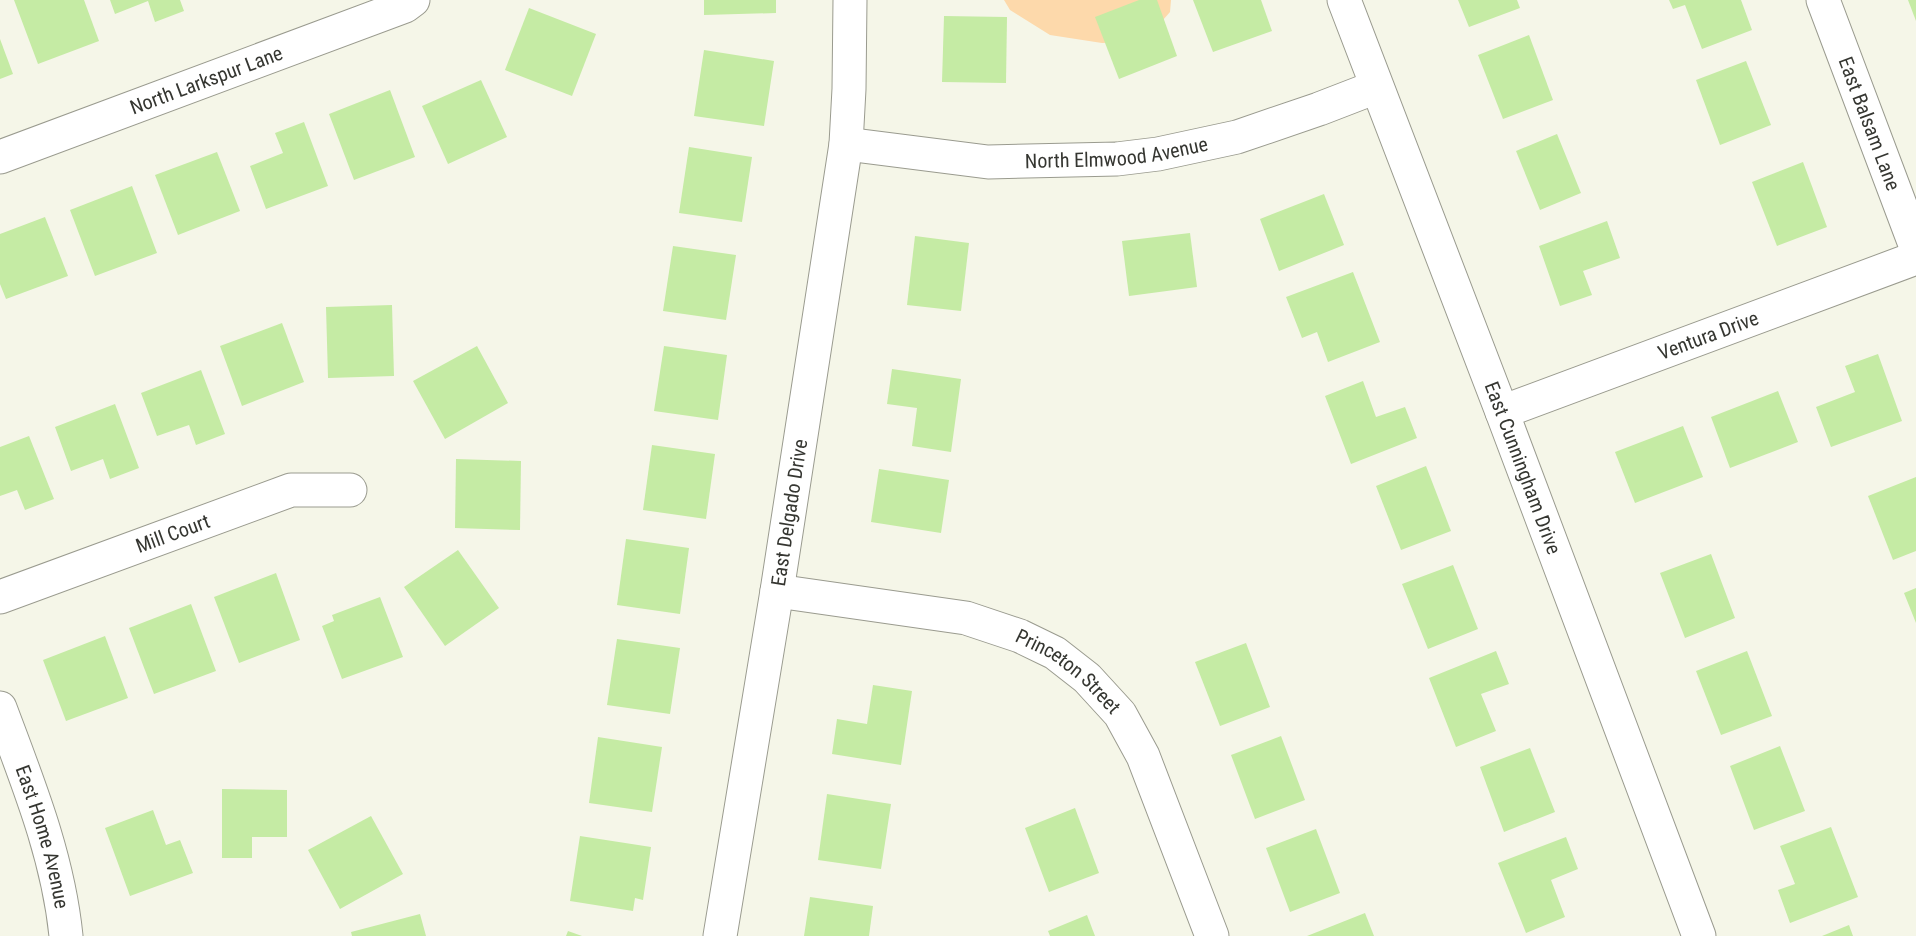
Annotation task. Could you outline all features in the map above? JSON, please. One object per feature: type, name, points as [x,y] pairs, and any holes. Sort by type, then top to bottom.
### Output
[{"type":"street","name":"North Larkspur Lane","points":[[0,158],[405,6],[413,0]]},
{"type":"street","name":"East Delgado Drive","points":[[720,936],[777,591],[846,144],[850,0]]},
{"type":"street","name":"East Cunningham Drive","points":[[1344,0],[1699,936]]},
{"type":"street","name":"East Balsam Lane","points":[[1823,0],[1916,247]]},
{"type":"street","name":"North Elmwood Avenue","points":[[846,144],[988,162],[1117,159],[1158,154],[1237,137],[1376,87]]},
{"type":"street","name":"Ventura Drive","points":[[1502,412],[1916,258]]},
{"type":"street","name":"Mill Court","points":[[0,597],[291,490],[350,490]]},
{"type":"street","name":"Princeton Street","points":[[777,591],[966,618],[1020,636],[1055,652],[1086,678],[1120,714],[1143,756],[1212,936]]},
{"type":"street","name":"East Home Avenue","points":[[0,708],[51,851],[66,936]]},
{"type":"shaded area","points":[[1004,0],[1171,0],[1170,12],[1156,28],[1160,41],[1102,43],[1050,35],[1010,10]]},
{"type":"building","points":[[14,0],[84,0],[99,41],[38,64]]},
{"type":"building","points":[[110,0],[180,0],[184,11],[155,22],[148,1],[115,14]]},
{"type":"building","points":[[704,0],[776,0],[776,13],[704,15]]},
{"type":"building","points":[[1139,0],[1157,0],[1177,56],[1119,79],[1095,17]]},
{"type":"building","points":[[1193,0],[1261,0],[1272,31],[1213,52]]},
{"type":"building","points":[[1458,0],[1517,0],[1520,8],[1469,27]]},
{"type":"building","points":[[1669,0],[1741,0],[1752,30],[1702,49],[1685,5],[1673,9]]},
{"type":"building","points":[[1908,0],[1916,0],[1916,21]]},
{"type":"building","points":[[529,8],[596,34],[572,96],[505,70]]},
{"type":"building","points":[[944,16],[1007,17],[1006,83],[942,82]]},
{"type":"building","points":[[1529,35],[1553,100],[1503,119],[1478,55]]},
{"type":"building","points":[[0,39],[13,74],[0,79]]},
{"type":"building","points":[[704,50],[774,61],[764,126],[694,116]]},
{"type":"building","points":[[1746,61],[1771,125],[1720,145],[1696,80]]},
{"type":"building","points":[[481,80],[507,137],[448,164],[422,106]]},
{"type":"building","points":[[390,90],[415,157],[354,180],[329,114]]},
{"type":"building","points":[[304,122],[328,186],[266,209],[250,166],[283,153],[275,133]]},
{"type":"building","points":[[1557,134],[1581,193],[1540,210],[1516,151]]},
{"type":"building","points":[[689,147],[752,157],[742,222],[679,213]]},
{"type":"building","points":[[217,152],[240,211],[178,235],[155,175]]},
{"type":"building","points":[[1803,162],[1827,227],[1777,246],[1752,182]]},
{"type":"building","points":[[132,186],[157,253],[95,276],[70,210]]},
{"type":"building","points":[[1324,194],[1344,245],[1279,271],[1260,219]]},
{"type":"building","points":[[45,217],[68,276],[6,299],[0,284],[0,234]]},
{"type":"building","points":[[1607,221],[1620,258],[1583,271],[1592,295],[1560,306],[1539,246]]},
{"type":"building","points":[[1190,233],[1197,287],[1129,296],[1122,241]]},
{"type":"building","points":[[915,236],[969,243],[961,311],[907,305]]},
{"type":"building","points":[[673,246],[736,255],[726,320],[663,311]]},
{"type":"building","points":[[1353,272],[1380,342],[1328,362],[1317,332],[1302,338],[1286,297]]},
{"type":"building","points":[[392,305],[394,376],[328,378],[326,307]]},
{"type":"building","points":[[282,323],[304,382],[242,406],[220,346]]},
{"type":"building","points":[[477,346],[508,403],[445,439],[413,381]]},
{"type":"building","points":[[664,346],[727,355],[718,420],[654,411]]},
{"type":"building","points":[[1878,354],[1902,421],[1831,447],[1816,407],[1855,392],[1845,366]]},
{"type":"building","points":[[892,369],[961,379],[951,452],[912,446],[917,408],[887,404]]},
{"type":"building","points":[[201,370],[225,434],[196,445],[189,425],[157,436],[141,393]]},
{"type":"building","points":[[1363,381],[1376,417],[1405,407],[1417,438],[1351,464],[1325,396]]},
{"type":"building","points":[[1778,391],[1798,442],[1730,468],[1711,417]]},
{"type":"building","points":[[115,404],[139,468],[110,479],[103,459],[71,471],[55,427]]},
{"type":"building","points":[[1683,426],[1703,477],[1635,503],[1615,452]]},
{"type":"building","points":[[29,436],[54,499],[25,510],[17,490],[0,496],[0,447]]},
{"type":"building","points":[[652,445],[715,454],[706,519],[643,510]]},
{"type":"building","points":[[456,459],[521,461],[520,530],[455,528]]},
{"type":"building","points":[[1426,466],[1451,531],[1401,550],[1376,486]]},
{"type":"building","points":[[879,469],[949,480],[941,533],[871,522]]},
{"type":"building","points":[[1916,477],[1916,551],[1893,560],[1868,496]]},
{"type":"building","points":[[626,539],[689,548],[680,614],[617,605]]},
{"type":"building","points":[[458,550],[499,608],[445,646],[404,587]]},
{"type":"building","points":[[1711,554],[1735,618],[1685,638],[1660,573]]},
{"type":"building","points":[[1453,565],[1478,629],[1428,649],[1402,584]]},
{"type":"building","points":[[276,573],[300,640],[239,663],[214,597]]},
{"type":"building","points":[[1916,588],[1916,623],[1904,593]]},
{"type":"building","points":[[380,597],[403,657],[342,679],[322,626],[334,621],[332,615]]},
{"type":"building","points":[[191,604],[216,671],[154,694],[129,628]]},
{"type":"building","points":[[105,636],[128,698],[66,721],[43,660]]},
{"type":"building","points":[[617,639],[680,648],[670,714],[607,705]]},
{"type":"building","points":[[1246,643],[1270,707],[1220,726],[1195,662]]},
{"type":"building","points":[[1496,651],[1509,684],[1481,694],[1496,731],[1456,747],[1429,678]]},
{"type":"building","points":[[1747,651],[1772,716],[1721,735],[1696,671]]},
{"type":"building","points":[[873,685],[912,691],[901,765],[832,754],[837,719],[867,724]]},
{"type":"building","points":[[1281,736],[1305,800],[1255,819],[1231,755]]},
{"type":"building","points":[[598,737],[662,747],[652,812],[589,803]]},
{"type":"building","points":[[1780,746],[1805,811],[1754,830],[1730,766]]},
{"type":"building","points":[[1530,748],[1555,812],[1504,832],[1480,767]]},
{"type":"building","points":[[222,789],[287,790],[287,837],[252,837],[252,858],[222,858]]},
{"type":"building","points":[[827,794],[891,804],[881,869],[818,860]]},
{"type":"building","points":[[1075,808],[1099,873],[1049,892],[1025,828]]},
{"type":"building","points":[[153,810],[166,845],[180,840],[193,873],[130,896],[105,828]]},
{"type":"building","points":[[371,816],[403,874],[340,909],[308,850]]},
{"type":"building","points":[[1831,827],[1858,897],[1790,923],[1778,890],[1795,884],[1780,846]]},
{"type":"building","points":[[1316,829],[1340,893],[1290,912],[1266,848]]},
{"type":"building","points":[[580,836],[651,847],[643,900],[635,898],[633,911],[570,901]]},
{"type":"building","points":[[1566,837],[1578,869],[1551,880],[1565,917],[1526,933],[1498,863]]},
{"type":"building","points":[[810,897],[873,906],[869,936],[804,936]]},
{"type":"building","points":[[1365,913],[1374,936],[1307,936]]},
{"type":"building","points":[[420,914],[426,936],[352,936],[351,932]]},
{"type":"building","points":[[1087,915],[1095,936],[1050,936],[1048,931]]},
{"type":"building","points":[[1849,925],[1853,936],[1822,936]]},
{"type":"building","points":[[568,931],[582,936],[566,936]]}]
